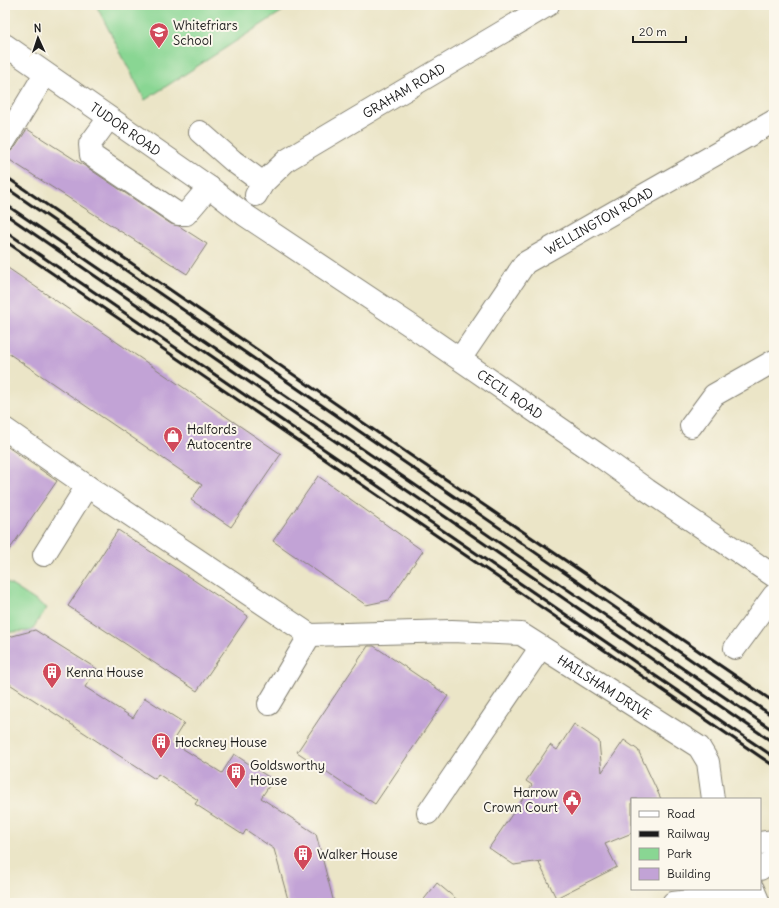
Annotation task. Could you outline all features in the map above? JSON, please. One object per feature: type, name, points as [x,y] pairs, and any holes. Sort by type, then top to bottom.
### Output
[{"type":"street","name":"GRAHAM ROAD","points":[[200,132],[255,183],[287,160],[548,5]]},
{"type":"street","name":"TUDOR ROAD","points":[[5,45],[209,187],[245,215]]},
{"type":"street","points":[[5,140],[45,74]]},
{"type":"street","points":[[109,118],[90,144],[91,156],[178,214],[186,214],[209,187]]},
{"type":"street","name":"WELLINGTON ROAD","points":[[460,359],[525,263],[774,121]]},
{"type":"street","name":"CECIL ROAD","points":[[245,215],[460,359],[647,490],[774,576]]},
{"type":"street","points":[[691,426],[714,395],[774,361]]},
{"type":"street","points":[[5,429],[87,486],[310,635],[270,704]]},
{"type":"street","points":[[44,555],[87,486]]},
{"type":"street","points":[[735,648],[774,595]]},
{"type":"street","name":"HAILSHAM DRIVE","points":[[310,635],[452,631],[521,634],[699,747],[708,762],[713,798]]},
{"type":"street","points":[[428,813],[541,647]]},
{"type":"street","points":[[761,843],[774,841]]},
{"type":"street","points":[[761,868],[774,860]]},
{"type":"street","points":[[753,890],[759,903]]},
{"type":"street","points":[[675,898],[698,900],[730,894]]},
{"type":"green space","name":"Whitefriars School","points":[[96,5],[292,5],[145,100]]},
{"type":"green space","points":[[5,581],[47,608],[31,631],[11,632],[5,634]]},
{"type":"building","points":[[27,129],[171,224],[179,226],[207,244],[187,274],[5,157],[6,152],[11,151],[16,146]]},
{"type":"building","points":[[5,266],[281,454],[231,527],[191,500],[202,485],[5,351]]},
{"type":"building","points":[[5,445],[57,481],[5,556]]},
{"type":"building","points":[[318,476],[423,551],[389,600],[366,605],[273,541]]},
{"type":"building","points":[[118,530],[248,616],[197,691],[68,606]]},
{"type":"building","points":[[35,630],[97,669],[85,687],[133,718],[145,698],[184,723],[172,742],[222,773],[234,754],[273,780],[261,798],[316,834],[334,903],[289,903],[274,849],[246,830],[243,835],[195,804],[198,800],[158,774],[155,779],[5,681],[5,638]]},
{"type":"building","points":[[368,646],[374,646],[448,696],[375,804],[297,752]]},
{"type":"building","name":"Harrow Crown Court","points":[[574,724],[599,741],[602,772],[624,740],[638,750],[661,798],[631,798],[631,833],[605,844],[617,867],[556,898],[539,863],[541,861],[514,865],[489,848],[532,785],[526,781],[550,745],[557,750]]},
{"type":"building","points":[[437,883],[461,903],[421,903]]},
{"type":"railway","points":[[5,176],[413,457],[774,702]]},
{"type":"railway","points":[[5,187],[774,717]]},
{"type":"railway","points":[[5,204],[774,731]]},
{"type":"railway","points":[[5,214],[774,743]]},
{"type":"railway","points":[[5,231],[774,757]]},
{"type":"railway","points":[[5,241],[774,766]]},
{"type":"place","name":"Whitefriars School","points":[[159,49]]},
{"type":"place","name":"Halfords Autocentre","points":[[173,453]]},
{"type":"place","name":"Kenna House","points":[[52,689]]},
{"type":"place","name":"Hockney House","points":[[161,759]]},
{"type":"place","name":"Goldsworthy House","points":[[236,789]]},
{"type":"place","name":"Harrow Crown Court","points":[[572,816]]},
{"type":"place","name":"Walker House","points":[[303,871]]}]
